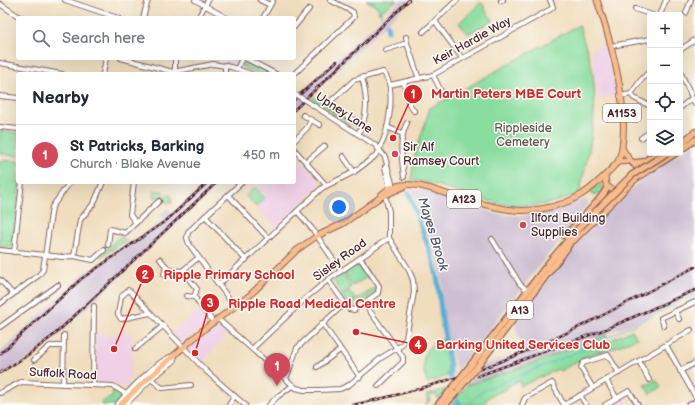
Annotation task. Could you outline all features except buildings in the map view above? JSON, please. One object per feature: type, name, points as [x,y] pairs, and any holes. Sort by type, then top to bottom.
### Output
[{"type":"highway","points":[[683,137],[695,131]]},
{"type":"highway","points":[[683,141],[695,131]]},
{"type":"highway","points":[[683,142],[695,136]]},
{"type":"highway","points":[[683,148],[695,140]]},
{"type":"highway","points":[[631,162],[643,162],[653,156]]},
{"type":"highway","name":"A13","points":[[445,405],[459,389],[527,290],[576,230],[632,175],[662,156]]},
{"type":"highway","points":[[638,177],[671,156]]},
{"type":"highway","name":"A13","points":[[539,275],[544,265],[562,240],[578,221],[604,196],[607,186]]},
{"type":"highway","name":"A13","points":[[438,405],[477,362],[560,257],[589,223],[621,193]]},
{"type":"highway","name":"A13","points":[[560,257],[572,240],[576,230]]},
{"type":"main road","name":"A1153","points":[[597,0],[611,46],[620,96],[623,149],[618,162]]},
{"type":"main road","name":"A1153","points":[[623,149],[631,162]]},
{"type":"main road","points":[[605,176],[607,186],[614,193],[621,193],[638,177],[638,170],[631,162],[618,162]]},
{"type":"main road","name":"A123","points":[[120,405],[144,381],[213,322],[250,295],[292,254],[317,236],[344,223],[392,189],[405,186],[422,186],[480,204],[506,209],[526,210],[544,208],[572,200],[605,176],[618,162]]},
{"type":"main road","points":[[595,184],[607,186]]},
{"type":"street","points":[[65,0],[112,16]]},
{"type":"street","points":[[144,16],[148,0]]},
{"type":"street","points":[[194,0],[222,16]]},
{"type":"street","points":[[199,16],[208,0]]},
{"type":"street","points":[[260,0],[270,5]]},
{"type":"street","points":[[264,16],[272,0]]},
{"type":"street","points":[[296,72],[354,17],[354,14],[330,0]]},
{"type":"street","points":[[423,32],[457,0]]},
{"type":"street","name":"Keir Hardie Way","points":[[390,85],[404,83],[433,74],[551,9],[553,7],[550,0]]},
{"type":"street","points":[[661,12],[666,0]]},
{"type":"street","points":[[686,13],[691,0],[695,1]]},
{"type":"street","points":[[0,4],[18,16]]},
{"type":"street","points":[[296,25],[309,9]]},
{"type":"street","points":[[635,9],[647,13]]},
{"type":"street","points":[[435,21],[462,58]]},
{"type":"street","points":[[406,36],[419,79]]},
{"type":"street","points":[[611,46],[647,40]]},
{"type":"street","points":[[683,48],[695,40]]},
{"type":"street","points":[[385,50],[407,43]]},
{"type":"street","points":[[103,72],[106,60]]},
{"type":"street","points":[[131,60],[169,72]]},
{"type":"street","points":[[173,72],[175,68],[175,60]]},
{"type":"street","points":[[237,69],[243,60]]},
{"type":"street","points":[[248,60],[272,72]]},
{"type":"street","points":[[0,63],[51,72]]},
{"type":"street","points":[[176,72],[207,65],[225,65],[245,72]]},
{"type":"street","points":[[225,65],[225,72]]},
{"type":"street","points":[[218,285],[326,185],[341,180],[354,172],[380,150],[387,127],[390,103],[390,85],[383,72],[352,81],[334,98],[331,105],[332,108],[363,125]]},
{"type":"street","points":[[433,74],[444,97]]},
{"type":"street","points":[[620,96],[631,94],[647,74]]},
{"type":"street","points":[[358,134],[363,125],[366,114],[366,98],[362,77]]},
{"type":"street","points":[[683,78],[695,104]]},
{"type":"street","points":[[404,83],[408,104],[414,111]]},
{"type":"street","points":[[631,94],[634,98],[647,104]]},
{"type":"street","points":[[0,96],[16,98]]},
{"type":"street","name":"Upney Lane","points":[[296,96],[358,134],[380,150]]},
{"type":"street","points":[[683,106],[692,98]]},
{"type":"street","points":[[303,115],[320,125]]},
{"type":"street","points":[[296,139],[307,128],[311,120]]},
{"type":"street","points":[[404,178],[401,133],[407,123]]},
{"type":"street","points":[[0,127],[16,129]]},
{"type":"street","points":[[387,127],[401,133]]},
{"type":"street","points":[[641,138],[647,134]]},
{"type":"street","points":[[306,162],[325,146]]},
{"type":"street","points":[[380,150],[392,189]]},
{"type":"street","points":[[296,151],[326,185]]},
{"type":"street","points":[[342,156],[354,172]]},
{"type":"street","points":[[14,252],[22,184]]},
{"type":"street","points":[[0,304],[39,275],[42,270],[52,207],[69,184]]},
{"type":"street","points":[[74,256],[80,220],[94,203],[101,184]]},
{"type":"street","points":[[134,184],[130,215],[136,223]]},
{"type":"street","points":[[235,307],[188,244],[187,238],[188,232],[240,184]]},
{"type":"street","points":[[228,195],[268,238]]},
{"type":"street","points":[[218,319],[292,386],[304,390],[340,389],[352,383],[381,358],[402,345],[406,338],[414,292],[413,280],[408,268],[389,238],[389,212],[386,199]]},
{"type":"street","points":[[108,245],[110,229],[125,233],[159,201]]},
{"type":"street","points":[[297,211],[317,236],[341,271]]},
{"type":"street","points":[[205,216],[246,260]]},
{"type":"street","name":"Sisley Road","points":[[252,349],[328,280],[389,238]]},
{"type":"street","points":[[492,239],[520,284],[527,290]]},
{"type":"street","points":[[0,250],[74,256],[93,260],[104,250]]},
{"type":"street","points":[[160,259],[174,272],[182,271],[198,258]]},
{"type":"street","points":[[328,280],[351,310],[364,303],[378,293],[379,286],[360,258]]},
{"type":"street","points":[[164,275],[166,266]]},
{"type":"street","points":[[182,271],[197,289],[196,299]]},
{"type":"street","points":[[0,280],[13,294]]},
{"type":"street","points":[[0,327],[58,285]]},
{"type":"street","points":[[150,313],[121,319],[118,314],[121,297],[126,291],[131,292],[184,348],[234,397],[245,405]]},
{"type":"street","points":[[186,296],[196,299],[213,322]]},
{"type":"street","points":[[664,326],[661,318],[695,302]]},
{"type":"street","points":[[286,379],[297,348],[345,303]]},
{"type":"street","points":[[364,303],[397,348],[403,362],[378,386]]},
{"type":"street","points":[[93,385],[94,306]]},
{"type":"street","points":[[675,311],[679,318]]},
{"type":"street","points":[[322,323],[360,377]]},
{"type":"street","points":[[135,349],[163,326]]},
{"type":"street","points":[[522,405],[525,398],[553,382],[564,405],[691,330]]},
{"type":"street","points":[[63,384],[64,335]]},
{"type":"street","points":[[34,360],[50,346],[63,346]]},
{"type":"street","points":[[666,346],[695,396]]},
{"type":"street","points":[[317,367],[340,350]]},
{"type":"street","points":[[593,388],[581,368],[583,363],[608,355],[619,372]]},
{"type":"street","points":[[117,405],[126,394],[168,357],[174,356],[173,362],[151,379],[125,405]]},
{"type":"street","points":[[639,361],[650,382]]},
{"type":"street","points":[[680,371],[695,363]]},
{"type":"street","points":[[151,379],[162,388],[191,385]]},
{"type":"street","points":[[606,380],[616,397]]},
{"type":"street","name":"Suffolk Road","points":[[0,393],[20,382],[113,386],[126,394]]},
{"type":"street","points":[[269,405],[292,386]]},
{"type":"street","points":[[605,405],[628,391],[638,405]]},
{"type":"street","points":[[580,396],[586,405]]},
{"type":"street","points":[[229,405],[234,397]]},
{"type":"street","points":[[689,405],[695,402]]},
{"type":"shaded area","points":[[401,0],[411,0],[296,110],[296,96]]},
{"type":"shaded area","points":[[606,45],[616,95],[598,99],[592,49]]},
{"type":"shaded area","points":[[227,60],[237,60],[234,64],[225,63]]},
{"type":"shaded area","points":[[695,144],[695,294],[646,318],[566,351],[467,385],[482,366],[524,350],[515,327],[518,318],[569,251],[591,228],[591,225],[645,177],[677,156],[683,156],[683,152]]},
{"type":"shaded area","points":[[296,155],[306,166],[306,169],[308,168],[320,181],[320,185],[276,228],[246,196],[258,184],[296,184]]},
{"type":"shaded area","points":[[204,184],[218,184],[56,337],[19,366],[0,376],[0,352],[87,271],[164,220],[160,215],[168,208],[173,213]]},
{"type":"shaded area","points":[[413,190],[424,190],[496,214],[519,216],[539,214],[585,199],[588,202],[588,204],[457,370],[444,326],[442,282],[437,257]]},
{"type":"shaded area","points":[[201,308],[209,319],[208,323],[185,343],[180,342],[172,333]]},
{"type":"shaded area","points":[[218,323],[229,332],[202,363],[190,352],[187,347],[204,332]]},
{"type":"shaded area","points":[[126,331],[132,335],[132,363],[127,389],[116,384],[96,383],[96,333],[109,335]]},
{"type":"shaded area","points":[[623,394],[630,405],[611,405],[610,402]]},
{"type":"green space","points":[[366,0],[397,0],[379,13],[378,7]]},
{"type":"green space","points":[[480,3],[483,4],[485,10],[493,20],[468,34],[459,23]]},
{"type":"green space","name":"Rippleside Cemetery","points":[[579,25],[590,60],[593,77],[594,110],[593,126],[587,158],[580,191],[577,194],[545,204],[530,206],[516,205],[486,200],[433,184],[411,180],[415,154],[430,108]]},
{"type":"green space","points":[[244,60],[246,60],[269,72],[254,72],[242,67]]},
{"type":"green space","points":[[314,97],[321,101],[330,101],[330,107],[357,124],[359,129],[311,100]]},
{"type":"green space","points":[[0,131],[16,133],[16,156],[0,154]]},
{"type":"green space","points":[[0,160],[16,161],[16,184],[20,184],[12,246],[9,248],[0,247]]},
{"type":"green space","points":[[599,185],[603,187],[604,192],[592,195],[591,191]]},
{"type":"green space","points":[[255,187],[265,199],[256,207],[246,196]]},
{"type":"green space","points":[[154,191],[163,191],[162,196],[171,195],[172,203],[165,202],[165,198],[153,197]]},
{"type":"green space","points":[[121,236],[124,240],[127,240],[101,257],[100,255]]},
{"type":"green space","points":[[360,262],[370,275],[353,286],[344,272]]},
{"type":"green space","points":[[343,273],[351,288],[342,295],[334,281],[335,278]]},
{"type":"green space","points":[[378,286],[379,290],[354,307],[348,305]]},
{"type":"green space","points":[[349,291],[355,299],[348,304],[342,296]]},
{"type":"green space","points":[[632,330],[637,338],[602,353],[601,351],[582,358],[583,361],[576,362],[560,371],[558,369],[521,386],[519,381],[506,387],[507,389],[490,396],[483,405],[477,405],[474,403],[472,405],[457,403],[457,401],[455,405],[451,405],[467,385],[540,361],[607,334],[603,344]]},
{"type":"green space","points":[[443,339],[448,366],[447,376],[427,383],[423,362],[424,356],[430,346]]},
{"type":"green space","points":[[656,379],[661,387],[650,394],[644,385],[648,385]]},
{"type":"green space","points":[[113,389],[121,393],[121,397],[114,405],[102,405],[102,402],[112,397]]},
{"type":"green space","points":[[447,389],[439,400],[436,395],[431,395],[430,400],[425,405],[428,401],[426,395]]},
{"type":"waterway","name":"Mayes Brook","points":[[370,0],[378,7],[382,17]]},
{"type":"waterway","name":"Mayes Brook","points":[[387,25],[388,31]]},
{"type":"waterway","name":"Mayes Brook","points":[[409,193],[434,263],[450,364],[450,377]]},
{"type":"waterway","points":[[467,405],[482,391],[582,350],[695,295]]},
{"type":"waterway","name":"Mayes Brook","points":[[458,401],[459,405]]},
{"type":"railway","points":[[296,108],[409,0]]},
{"type":"railway","points":[[296,98],[337,61]]},
{"type":"railway","points":[[0,354],[81,279],[167,220],[206,184]]},
{"type":"railway","points":[[0,373],[25,357],[54,335],[215,184]]},
{"type":"railway","points":[[352,405],[396,395],[505,360],[590,322],[695,267]]},
{"type":"railway","points":[[478,376],[606,329],[695,290]]},
{"type":"place","name":"Martin Peters MBE Court","points":[[393,138]]},
{"type":"place","name":"Sir Alf Ramsey Court","points":[[395,154]]},
{"type":"place","name":"Ilford Building Supplies","points":[[523,225]]},
{"type":"place","name":"Barking United Services Club","points":[[356,332]]},
{"type":"place","name":"Ripple Primary School","points":[[114,349]]},
{"type":"place","name":"Ripple Road Medical Centre","points":[[195,353]]},
{"type":"place","name":"St Patricks, Barking","points":[[277,386]]}]
